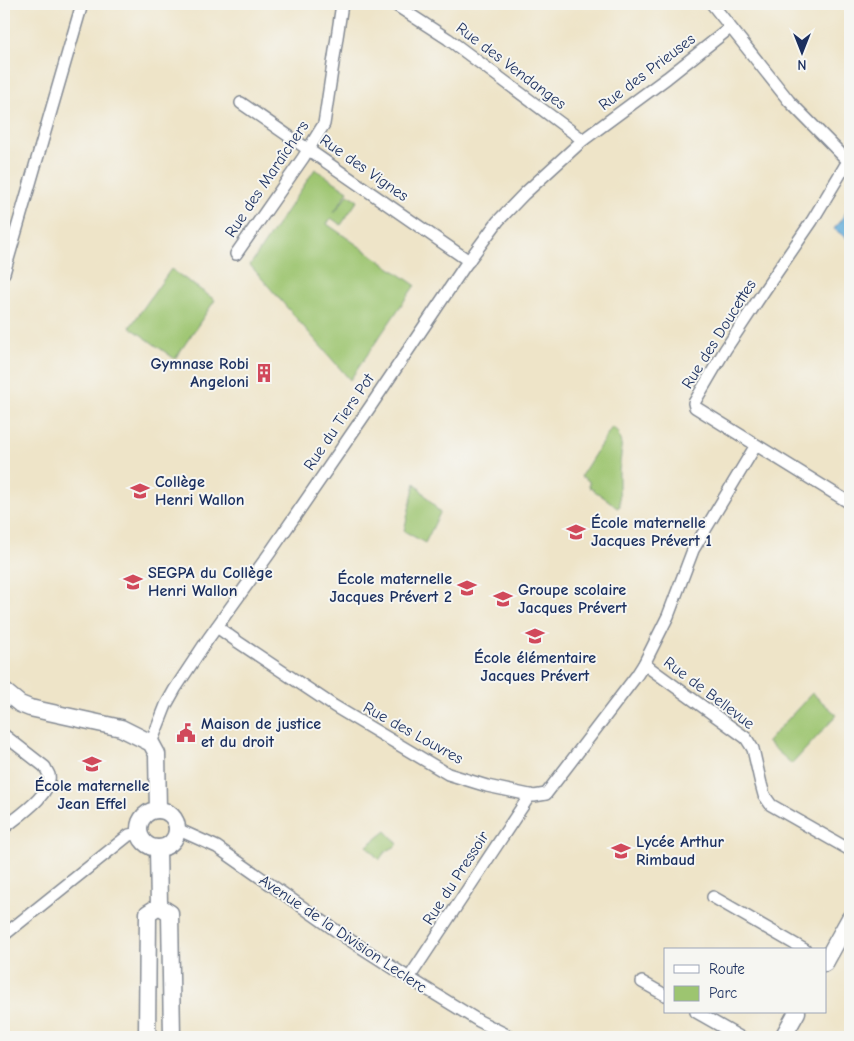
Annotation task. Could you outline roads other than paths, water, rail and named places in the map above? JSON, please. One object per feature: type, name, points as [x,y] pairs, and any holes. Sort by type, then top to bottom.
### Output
[{"type":"street","points":[[4,274],[82,4]]},
{"type":"street","name":"Rue des Maraîchers","points":[[236,254],[309,149],[324,124],[342,4]]},
{"type":"street","name":"Rue des Vendanges","points":[[394,4],[448,39],[583,140]]},
{"type":"street","points":[[712,4],[789,101],[849,162]]},
{"type":"street","name":"Rue des Prieuses","points":[[583,140],[667,78],[730,28]]},
{"type":"street","name":"Rue des Vignes","points":[[241,103],[469,261]]},
{"type":"street","name":"Rue du Tiers Pot","points":[[151,742],[166,705],[175,689],[469,261],[498,221],[524,194],[583,140]]},
{"type":"street","name":"Rue des Doucettes","points":[[756,445],[695,407],[694,403],[725,350],[812,221],[849,162]]},
{"type":"street","points":[[530,795],[546,794],[637,675],[668,616],[693,550],[756,445],[850,503]]},
{"type":"street","name":"Rue des Louvres","points":[[217,627],[334,706],[448,774],[487,786],[530,795]]},
{"type":"street","name":"Rue de Bellevue","points":[[644,664],[746,738],[753,749],[764,795],[771,805],[850,850]]},
{"type":"street","points":[[4,691],[20,704],[30,708],[121,728],[151,742],[157,754],[158,810]]},
{"type":"street","points":[[4,735],[45,767],[49,775],[48,786],[43,796],[4,828]]},
{"type":"street","name":"Rue du Pressoir","points":[[409,978],[530,795]]},
{"type":"street","points":[[158,810],[164,811],[173,818],[177,829],[173,840],[164,848],[151,847],[146,844],[141,839],[139,833],[140,822],[143,817],[147,813],[158,810]]},
{"type":"street","name":"Avenue de la Division Leclerc","points":[[177,829],[216,848],[345,937],[479,1021],[507,1036]]},
{"type":"street","points":[[4,935],[129,835],[139,833]]},
{"type":"street","points":[[158,848],[159,906]]},
{"type":"street","points":[[713,897],[802,948]]},
{"type":"street","points":[[147,1037],[148,913],[159,906]]},
{"type":"street","points":[[159,906],[170,913],[172,1037]]},
{"type":"street","points":[[826,962],[850,918]]},
{"type":"street","points":[[642,982],[664,994]]},
{"type":"street","points":[[700,1014],[740,1037]]},
{"type":"street","points":[[783,1037],[796,1014]]},
{"type":"water","points":[[850,207],[850,236],[848,239],[834,229]]},
{"type":"place","name":"Gymnase Robi Angeloni","points":[[264,373]]},
{"type":"place","name":"Collège Henri Wallon","points":[[140,491]]},
{"type":"place","name":"École maternelle Jacques Prévert 1","points":[[576,532]]},
{"type":"place","name":"SEGPA du Collège Henri Wallon","points":[[133,582]]},
{"type":"place","name":"École maternelle Jacques Prévert 2","points":[[467,588]]},
{"type":"place","name":"Groupe scolaire Jacques Prévert","points":[[503,599]]},
{"type":"place","name":"École élémentaire Jacques Prévert","points":[[535,636]]},
{"type":"place","name":"Maison de justice et du droit","points":[[186,733]]},
{"type":"place","name":"École maternelle Jean Effel","points":[[92,764]]},
{"type":"place","name":"Lycée Arthur Rimbaud","points":[[621,851]]}]
